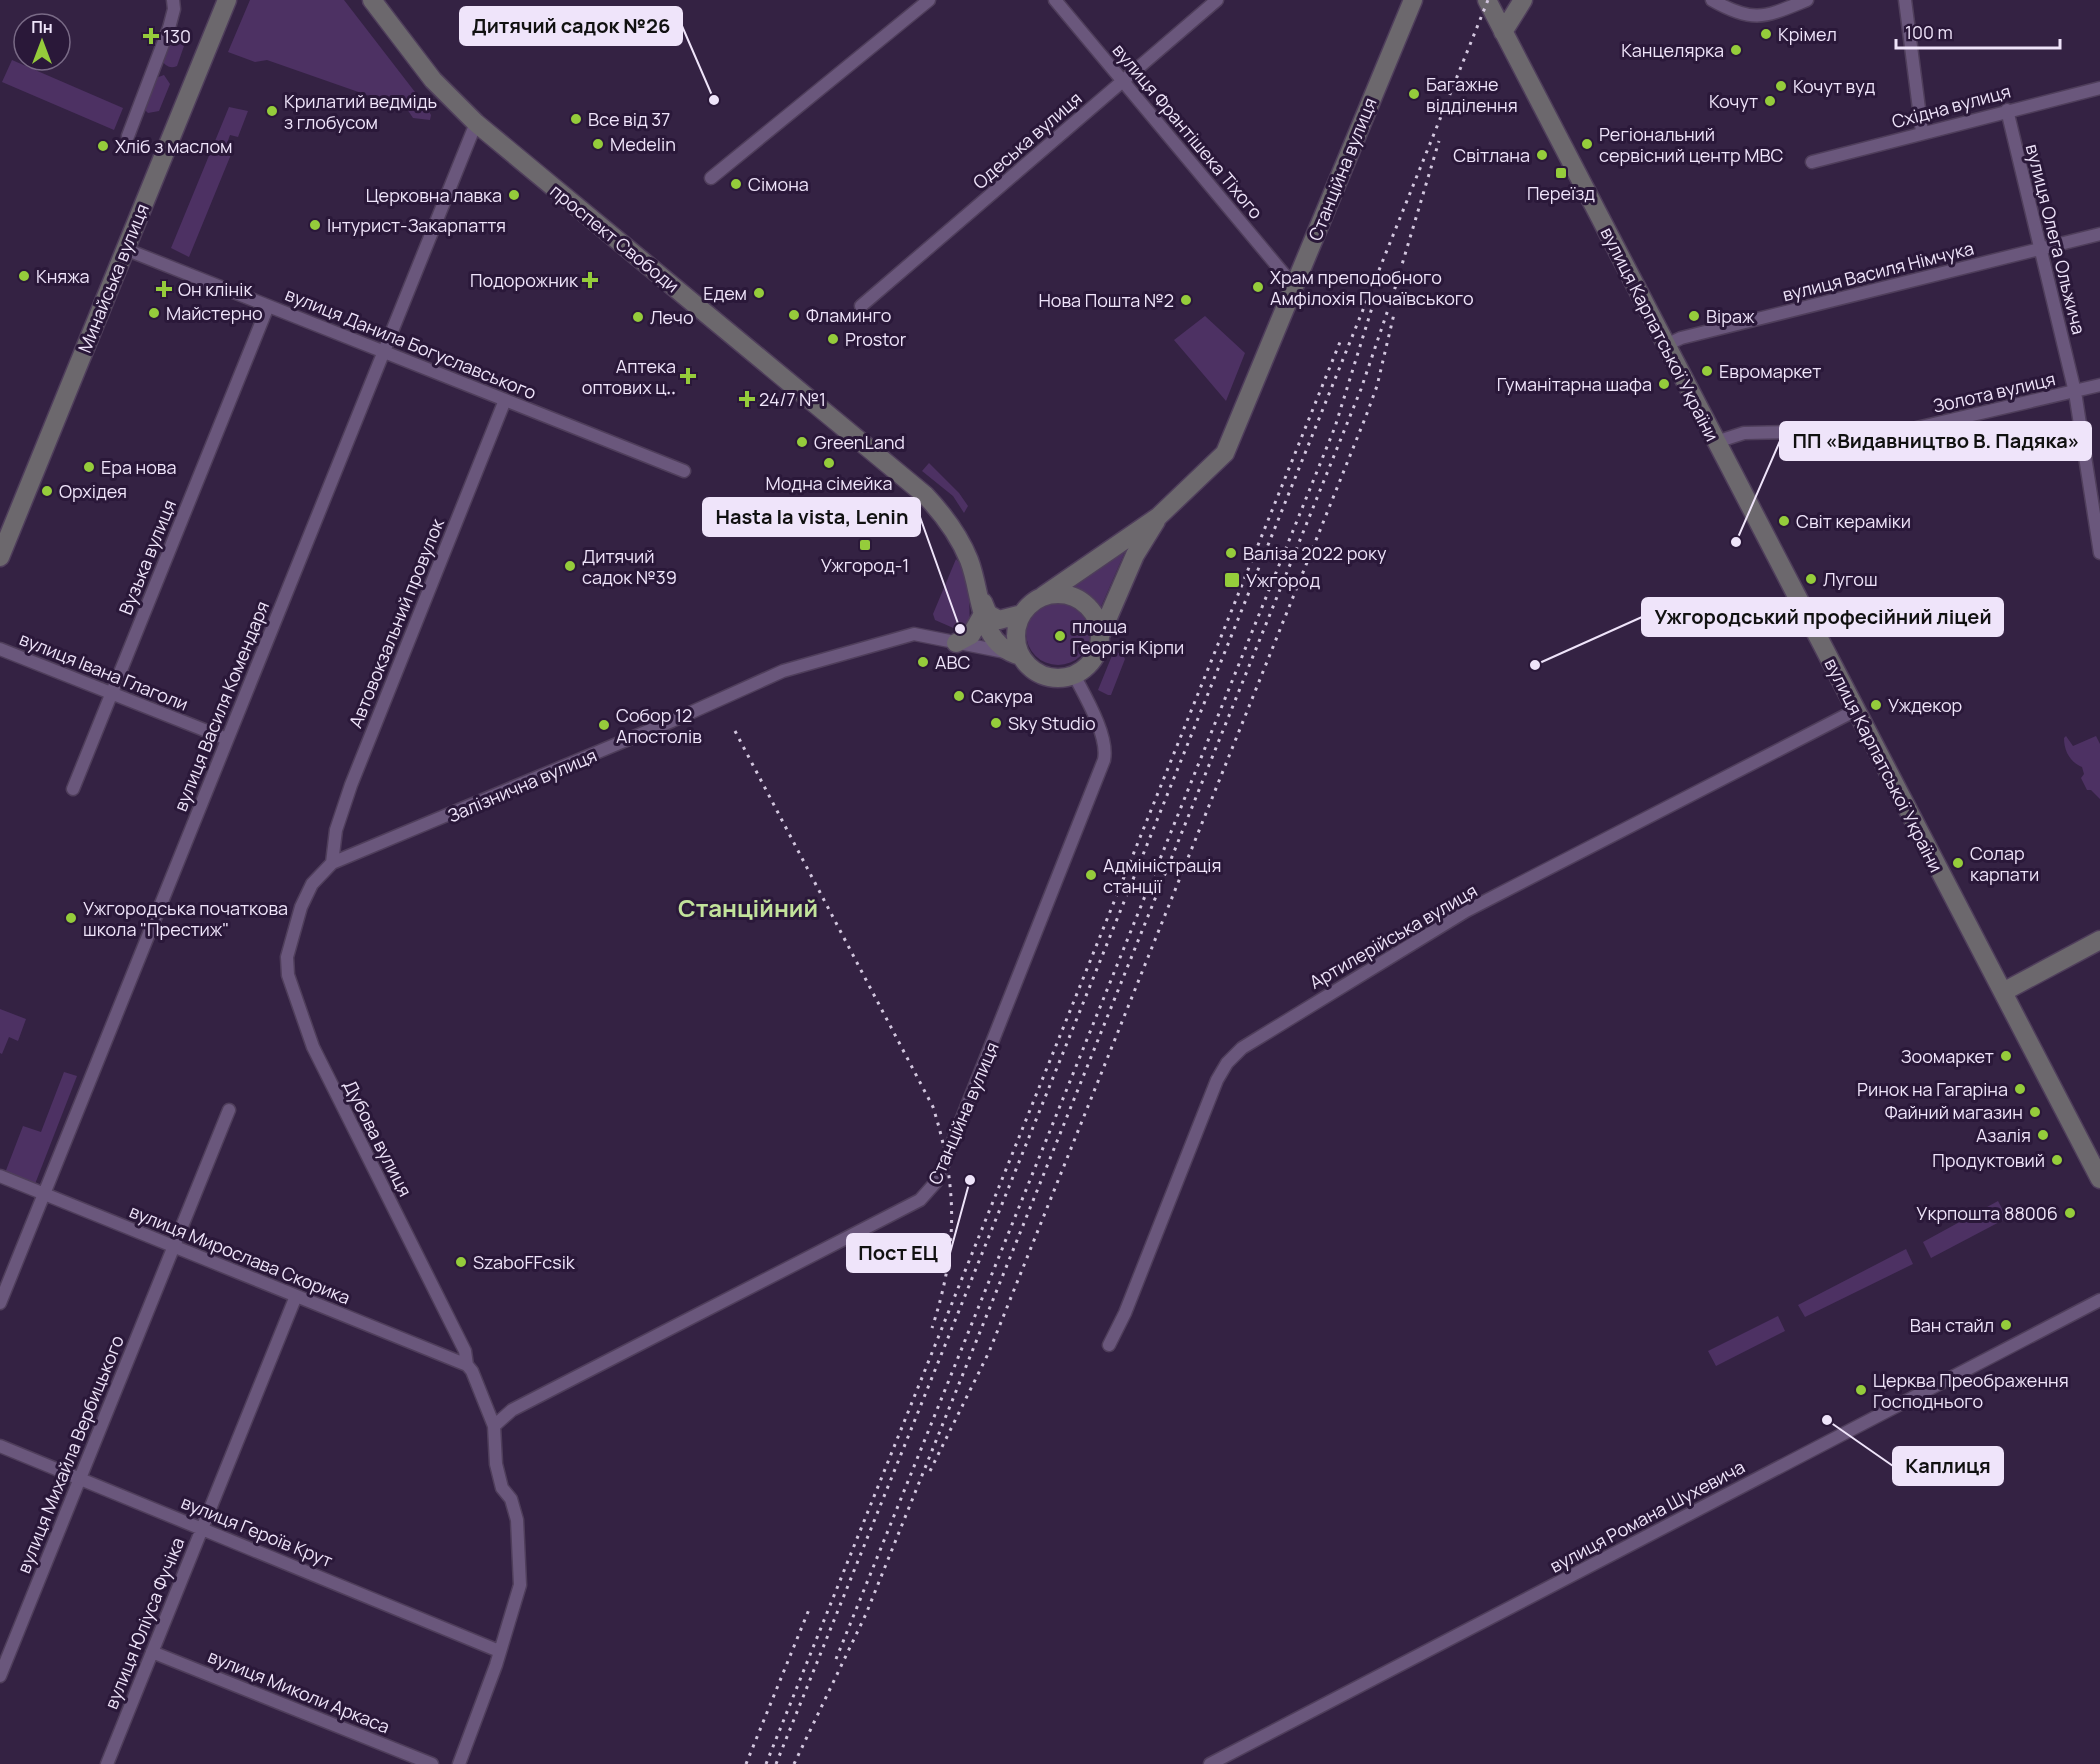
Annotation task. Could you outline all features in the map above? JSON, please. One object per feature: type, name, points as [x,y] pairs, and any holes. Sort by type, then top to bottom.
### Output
[{"type":"main road","name":"Минайська вулиця","points":[[0,557],[227,0]]},
{"type":"main road","name":"проспект Свободи","points":[[372,0],[433,80],[476,123],[939,509],[960,541],[990,634],[1013,654]]},
{"type":"main road","name":"Станційна вулиця","points":[[1043,596],[1158,517],[1225,453],[1413,0]]},
{"type":"main road","name":"вулиця Карпатської України","points":[[1486,0],[2100,1179]]},
{"type":"main road","points":[[1503,32],[1523,0]]},
{"type":"main road","name":"Станційна вулиця","points":[[1100,636],[1135,555],[1158,517]]},
{"type":"main road","points":[[1055,594],[1077,598],[1094,614],[1100,636],[1099,646],[1090,663],[1074,675],[1062,678],[1046,676],[1013,654],[1022,614],[1031,603],[1043,596],[1055,594]]},
{"type":"main road","name":"проспект Свободи","points":[[982,606],[995,619],[1007,620],[1022,614]]},
{"type":"main road","points":[[956,643],[971,635],[982,606]]},
{"type":"main road","points":[[2002,992],[2100,940]]},
{"type":"street","points":[[128,136],[127,133],[169,28],[174,9],[173,0]]},
{"type":"street","points":[[711,178],[929,0]]},
{"type":"street","name":"вулиця Франтішека Тіхого","points":[[1055,0],[1294,286]]},
{"type":"street","name":"Одеська вулиця","points":[[861,306],[1217,0]]},
{"type":"street","points":[[1712,0],[1734,13],[1754,16],[1770,15],[1807,0]]},
{"type":"street","points":[[1905,0],[1922,132]]},
{"type":"street","name":"Східна вулиця","points":[[1812,162],[2100,87]]},
{"type":"street","name":"вулиця Олега Ольжича","points":[[2007,110],[2075,392],[2100,553]]},
{"type":"street","name":"вулиця Василя Комендаря","points":[[0,1303],[476,123]]},
{"type":"street","name":"вулиця Василя Німчука","points":[[1666,345],[1681,338],[2100,234]]},
{"type":"street","name":"вулиця Данила Богуславського","points":[[125,249],[684,471]]},
{"type":"street","name":"Вузька вулиця","points":[[73,789],[268,306]]},
{"type":"street","name":"Золота вулиця","points":[[1716,441],[1744,433],[1908,430],[2100,385]]},
{"type":"street","name":"Автовокзальний провулок","points":[[332,863],[336,830],[351,785],[505,400]]},
{"type":"street","name":"Залізнична вулиця","points":[[332,863],[458,813],[783,671],[914,634],[1013,654]]},
{"type":"street","name":"вулиця Івана Глаголи","points":[[0,649],[227,739]]},
{"type":"street","name":"Станційна вулиця","points":[[494,1426],[513,1410],[920,1200],[930,1192],[947,1156],[1104,760],[1104,746],[1095,719],[1074,675]]},
{"type":"street","name":"Артилерійська вулиця","points":[[1109,1345],[1125,1313],[1217,1080],[1227,1063],[1242,1048],[1466,911],[1856,710]]},
{"type":"street","name":"Дубова вулиця","points":[[332,863],[312,884],[301,907],[287,957],[288,975],[313,1047],[465,1351],[467,1365],[472,1371],[494,1426],[496,1464],[502,1488],[511,1499],[517,1520],[520,1586],[459,1764]]},
{"type":"street","name":"вулиця Михайла Вербицького","points":[[0,1676],[229,1110]]},
{"type":"street","name":"вулиця Мирослава Скорика","points":[[0,1176],[467,1365]]},
{"type":"street","name":"вулиця Юліуса Фучіка","points":[[109,1763],[296,1296]]},
{"type":"street","name":"вулиця Романа Шухевича","points":[[1210,1764],[2100,1300]]},
{"type":"street","name":"вулиця Героїв Крут","points":[[0,1446],[202,1527],[499,1651]]},
{"type":"street","name":"вулиця Миколи Аркаса","points":[[152,1652],[432,1764]]},
{"type":"shaded area","points":[[250,0],[344,0],[425,105],[431,115],[430,120],[413,118],[407,109],[267,60],[255,62],[228,52]]},
{"type":"shaded area","points":[[170,38],[180,40],[184,46],[177,66],[172,67],[161,60]]},
{"type":"shaded area","points":[[12,60],[12,72],[40,72],[123,108],[114,130],[2,82]]},
{"type":"shaded area","points":[[164,75],[170,84],[159,111],[148,113],[144,109],[153,79]]},
{"type":"shaded area","points":[[229,107],[248,111],[238,137],[230,135],[225,149],[232,152],[189,257],[171,248]]},
{"type":"shaded area","points":[[1205,316],[1245,353],[1226,401],[1174,340]]},
{"type":"shaded area","points":[[929,463],[959,493],[968,506],[964,513],[953,496],[922,471]]},
{"type":"shaded area","points":[[1122,551],[1124,554],[1100,609],[1088,595],[1073,588],[1074,585]]},
{"type":"shaded area","points":[[956,559],[967,580],[970,623],[958,630],[935,620],[933,614]]},
{"type":"shaded area","points":[[1058,601],[1081,610],[1090,633],[1081,656],[1058,665],[1035,656],[1026,633],[1035,610]]},
{"type":"shaded area","points":[[1117,652],[1125,659],[1111,695],[1108,695],[1098,690],[1113,653]]},
{"type":"shaded area","points":[[2066,736],[2073,746],[2096,736],[2100,744],[2100,799],[2091,790],[2087,790],[2081,778],[2084,774],[2082,767],[2071,759],[2065,747],[2064,738]]},
{"type":"shaded area","points":[[0,1009],[26,1019],[18,1041],[9,1037],[2,1054],[0,1053]]},
{"type":"shaded area","points":[[64,1072],[77,1076],[35,1184],[5,1173],[23,1126],[41,1132]]},
{"type":"shaded area","points":[[1998,1201],[2007,1218],[1931,1258],[1923,1242]]},
{"type":"shaded area","points":[[1906,1249],[1913,1264],[1805,1317],[1798,1305]]},
{"type":"shaded area","points":[[1778,1316],[1785,1331],[1716,1366],[1708,1351]]},
{"type":"railway","points":[[776,1764],[1488,0]]},
{"type":"railway","points":[[794,1764],[866,1614],[1361,389],[1392,298],[1439,141]]},
{"type":"railway","points":[[836,1659],[1335,427],[1375,298]]},
{"type":"railway","points":[[930,1471],[989,1352],[1366,416],[1377,386],[1394,314]]},
{"type":"railway","points":[[766,1764],[1340,342]]},
{"type":"railway","points":[[735,731],[933,1107],[947,1164],[952,1218],[947,1271],[932,1328]]},
{"type":"railway","points":[[746,1764],[810,1607]]},
{"type":"place","name":"Крімел","points":[[1766,34]]},
{"type":"place","name":"130","points":[[151,36]]},
{"type":"place","name":"Канцелярка","points":[[1736,50]]},
{"type":"place","name":"Кочут вуд","points":[[1781,86]]},
{"type":"place","name":"Багажне відділення","points":[[1414,94]]},
{"type":"place","name":"Дитячий садок №26","points":[[714,100]]},
{"type":"place","name":"Кочут","points":[[1770,101]]},
{"type":"place","name":"Крилатий ведмідь з глобусом","points":[[272,111]]},
{"type":"place","name":"Все від 37","points":[[576,119]]},
{"type":"place","name":"Medelin","points":[[598,144]]},
{"type":"place","name":"Регіональний сервісний центр МВС","points":[[1587,144]]},
{"type":"place","name":"Хліб з маслом","points":[[103,146]]},
{"type":"place","name":"Світлана","points":[[1542,155]]},
{"type":"place","name":"Переїзд","points":[[1561,173]]},
{"type":"place","name":"Сімона","points":[[736,184]]},
{"type":"place","name":"Церковна лавка","points":[[514,195]]},
{"type":"place","name":"Інтурист-Закарпаття","points":[[315,225]]},
{"type":"place","name":"Княжа","points":[[24,276]]},
{"type":"place","name":"Подорожник","points":[[590,280]]},
{"type":"place","name":"Храм преподобного Амфілохія Почаївського","points":[[1258,287]]},
{"type":"place","name":"Он клінік","points":[[164,289]]},
{"type":"place","name":"Едем","points":[[759,293]]},
{"type":"place","name":"Нова Пошта №2","points":[[1186,300]]},
{"type":"place","name":"Майстерно","points":[[154,313]]},
{"type":"place","name":"Фламинго","points":[[794,315]]},
{"type":"place","name":"Віраж","points":[[1694,316]]},
{"type":"place","name":"Лечо","points":[[638,317]]},
{"type":"place","name":"Prostor","points":[[833,339]]},
{"type":"place","name":"Евромаркет","points":[[1707,371]]},
{"type":"place","name":"Аптека оптових ц‥","points":[[688,376]]},
{"type":"place","name":"Гуманітарна шафа","points":[[1664,384]]},
{"type":"place","name":"24/7 №1","points":[[747,399]]},
{"type":"place","name":"GreenLand","points":[[802,442]]},
{"type":"place","name":"Модна сімейка","points":[[829,463]]},
{"type":"place","name":"Ера нова","points":[[89,467]]},
{"type":"place","name":"Орхідея","points":[[47,491]]},
{"type":"place","name":"Світ кераміки","points":[[1784,521]]},
{"type":"place","name":"ПП «Видавництво В. Падяка»","points":[[1736,542]]},
{"type":"place","name":"Ужгород-1","points":[[865,545]]},
{"type":"place","name":"Валіза 2022 року","points":[[1231,553]]},
{"type":"place","name":"Дитячий садок №39","points":[[570,566]]},
{"type":"place","name":"Лугош","points":[[1811,579]]},
{"type":"place","name":"Ужгород","points":[[1232,580]]},
{"type":"place","name":"Hasta la vista, Lenin","points":[[960,629]]},
{"type":"place","name":"площа Георгія Кірпи","points":[[1060,636]]},
{"type":"place","name":"ABC","points":[[923,662]]},
{"type":"place","name":"Ужгородський професійний ліцей","points":[[1535,665]]},
{"type":"place","name":"Сакура","points":[[959,696]]},
{"type":"place","name":"Уждекор","points":[[1876,705]]},
{"type":"place","name":"Sky Studio","points":[[996,723]]},
{"type":"place","name":"Собор 12 Апостолів","points":[[604,725]]},
{"type":"place","name":"Солар карпати","points":[[1958,863]]},
{"type":"place","name":"Адміністрація станції","points":[[1091,875]]},
{"type":"place","name":"Ужгородська початкова школа \"Престиж\"","points":[[71,918]]},
{"type":"place","name":"Зоомаркет","points":[[2006,1056]]},
{"type":"place","name":"Ринок на Гагаріна","points":[[2020,1089]]},
{"type":"place","name":"Файний магазин","points":[[2035,1112]]},
{"type":"place","name":"Азалія","points":[[2043,1135]]},
{"type":"place","name":"Продуктовий","points":[[2057,1160]]},
{"type":"place","name":"Пост ЕЦ","points":[[970,1180]]},
{"type":"place","name":"Укрпошта 88006","points":[[2070,1213]]},
{"type":"place","name":"SzaboFFcsik","points":[[461,1262]]},
{"type":"place","name":"Ван стайл","points":[[2006,1325]]},
{"type":"place","name":"Церква Преображення Господнього","points":[[1861,1390]]},
{"type":"place","name":"Каплиця","points":[[1827,1420]]},
{"type":"district","name":"Станційний","points":[[748,907]]}]
